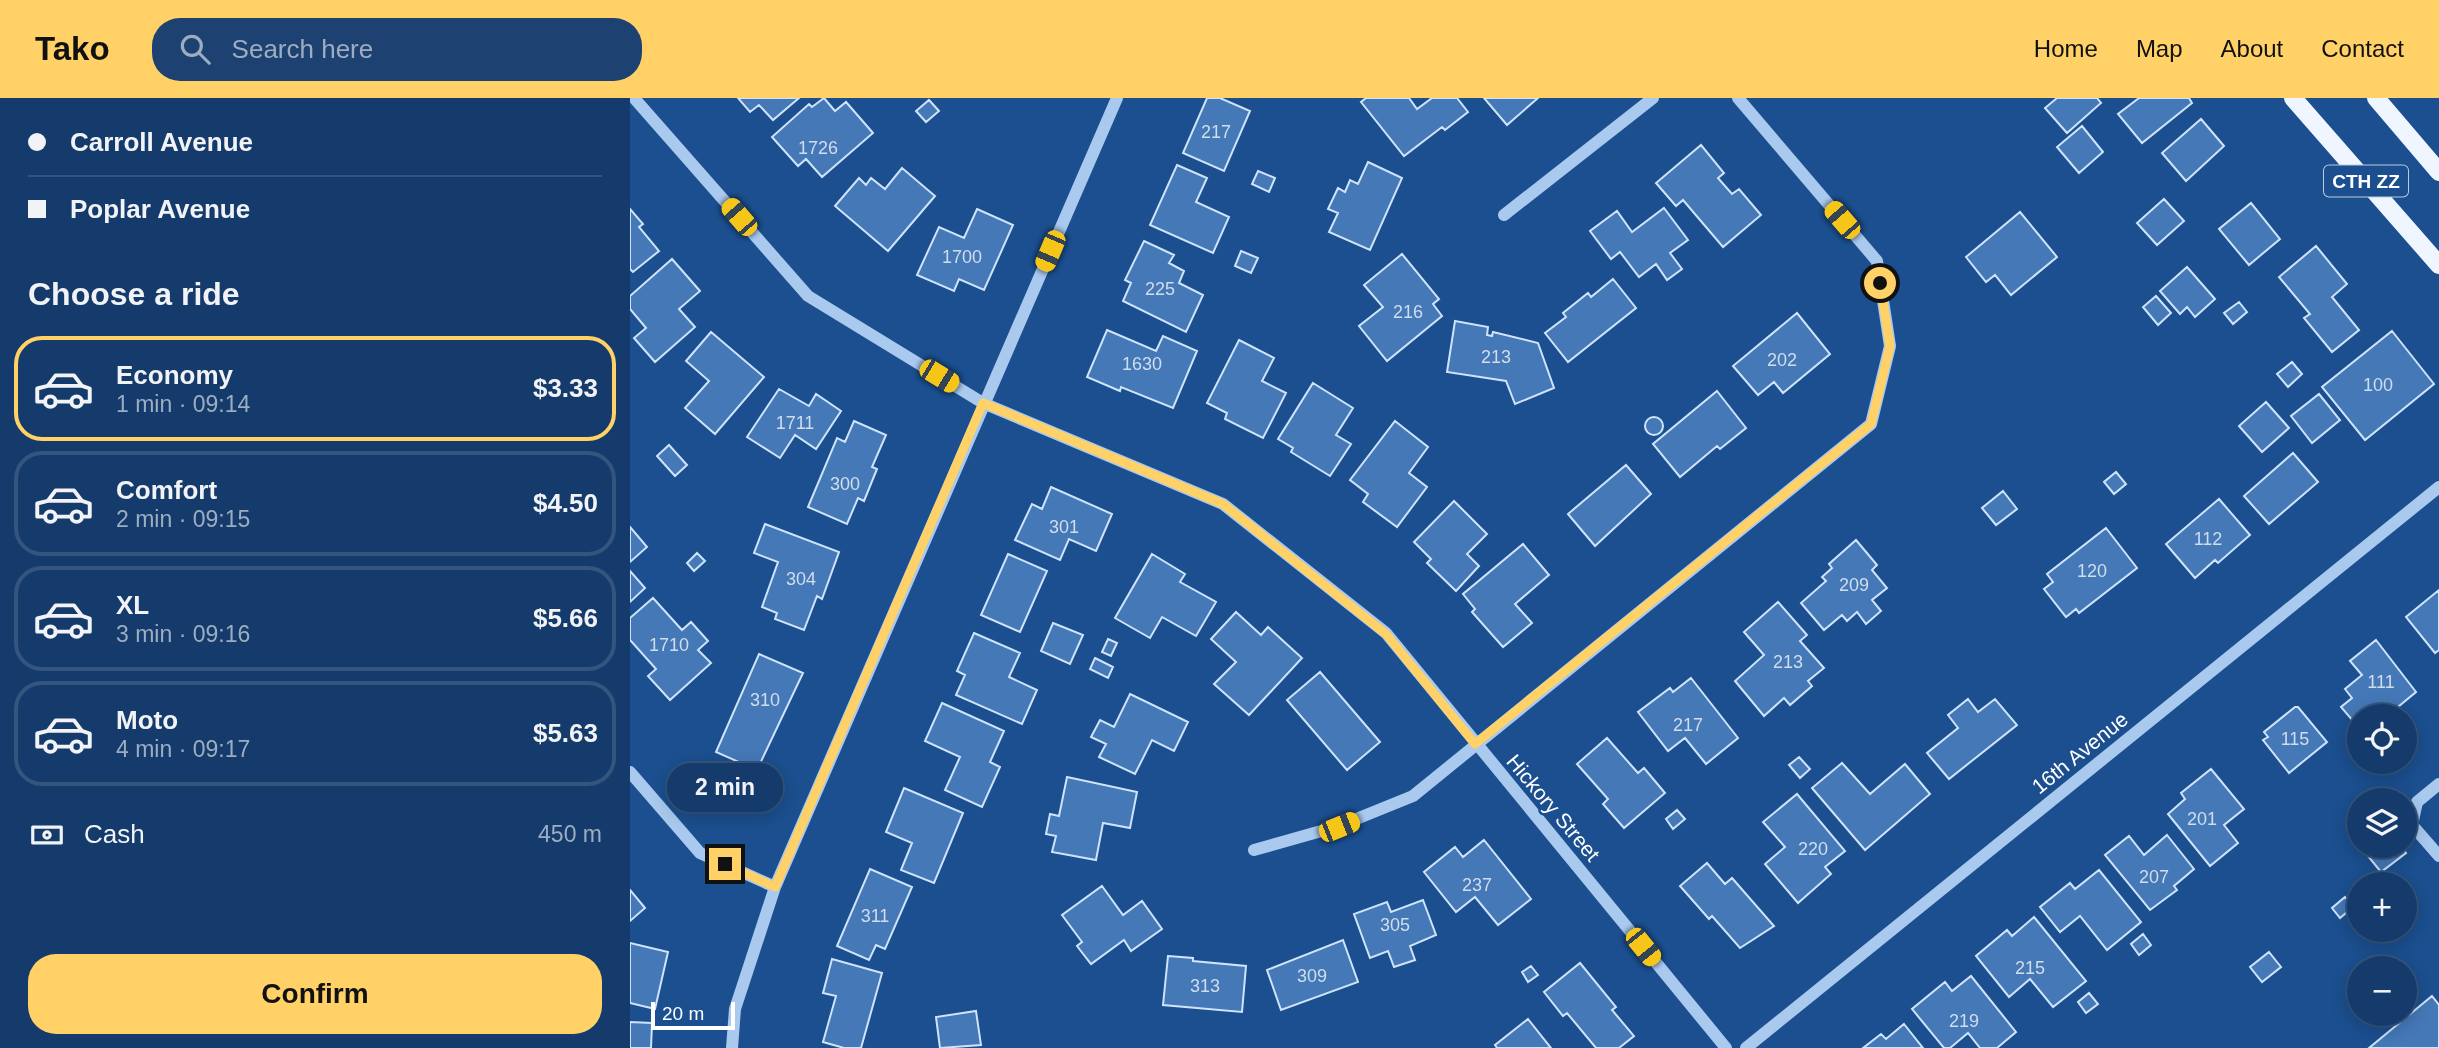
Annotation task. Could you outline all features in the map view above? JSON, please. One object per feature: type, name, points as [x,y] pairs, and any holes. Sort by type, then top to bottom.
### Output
[{"type":"main road","name":"CTH ZZ","points":[[2293,98],[2439,265]]},
{"type":"main road","name":"CTH ZZ","points":[[2376,98],[2439,172]]},
{"type":"street","name":"Hickory Street","points":[[635,98],[808,296],[983,403],[1223,504],[1386,634],[1726,1048]]},
{"type":"street","points":[[732,1048],[734,1009],[775,887],[1117,98]]},
{"type":"street","points":[[1504,215],[1653,98]]},
{"type":"street","points":[[1254,850],[1339,827],[1413,796],[1871,424],[1890,346],[1877,261],[1738,98]]},
{"type":"street","name":"16th Avenue","points":[[1745,1048],[2439,487]]},
{"type":"street","points":[[630,772],[701,853],[775,887]]},
{"type":"street","points":[[2439,784],[2417,802],[2412,825],[2439,856]]},
{"type":"building","points":[[738,98],[799,98],[773,120],[759,105],[750,112]]},
{"type":"building","points":[[824,98],[835,111],[846,102],[873,133],[822,177],[806,159],[798,166],[772,137],[809,104],[812,107]]},
{"type":"building","points":[[1207,98],[1220,98],[1250,111],[1224,171],[1183,153]]},
{"type":"building","points":[[1366,98],[1409,98],[1417,109],[1432,98],[1457,98],[1468,112],[1445,130],[1442,127],[1404,156],[1361,102]]},
{"type":"building","points":[[1484,98],[1538,98],[1507,125]]},
{"type":"building","points":[[2057,98],[2097,98],[2101,103],[2067,133],[2045,108]]},
{"type":"building","points":[[2139,98],[2189,98],[2192,103],[2142,143],[2118,114]]},
{"type":"building","points":[[929,100],[939,111],[926,122],[916,111]]},
{"type":"building","points":[[2201,119],[2224,146],[2186,181],[2162,153]]},
{"type":"building","points":[[2082,126],[2103,152],[2079,173],[2057,147]]},
{"type":"building","points":[[1701,145],[1724,173],[1718,178],[1732,194],[1739,189],[1761,215],[1723,247],[1683,200],[1676,206],[1656,183]]},
{"type":"building","points":[[1368,162],[1402,178],[1370,250],[1329,232],[1338,213],[1328,209],[1338,188],[1345,192],[1350,180],[1358,184]]},
{"type":"building","points":[[1177,165],[1207,178],[1196,202],[1229,217],[1213,253],[1150,225]]},
{"type":"building","points":[[902,168],[935,196],[888,251],[835,206],[859,178],[866,185],[871,178],[885,189]]},
{"type":"building","points":[[1258,171],[1275,178],[1269,192],[1252,184]]},
{"type":"building","points":[[2164,199],[2184,221],[2157,245],[2137,223]]},
{"type":"building","points":[[2251,203],[2280,239],[2249,265],[2219,229]]},
{"type":"building","points":[[1664,208],[1688,240],[1670,253],[1682,269],[1667,280],[1656,264],[1639,277],[1620,252],[1611,259],[1590,231],[1617,211],[1632,232]]},
{"type":"building","points":[[630,209],[643,224],[639,227],[659,251],[633,272],[630,269]]},
{"type":"building","points":[[977,209],[1013,225],[984,290],[959,279],[954,291],[917,275],[939,227],[964,238]]},
{"type":"building","points":[[2020,212],[2057,257],[2011,295],[1995,275],[1986,282],[1966,257]]},
{"type":"building","points":[[1144,241],[1174,255],[1169,263],[1184,271],[1179,283],[1203,295],[1186,332],[1123,301],[1131,283],[1125,280]]},
{"type":"building","points":[[2316,246],[2347,284],[2332,297],[2359,330],[2332,352],[2304,318],[2310,314],[2279,277]]},
{"type":"building","points":[[1241,251],[1258,258],[1251,273],[1235,266]]},
{"type":"building","points":[[1402,254],[1439,299],[1433,304],[1442,316],[1387,361],[1359,326],[1383,307],[1364,285]]},
{"type":"building","points":[[672,259],[700,291],[679,309],[695,327],[655,362],[634,338],[646,328],[630,309],[630,296]]},
{"type":"building","points":[[2187,267],[2215,299],[2195,317],[2187,307],[2180,314],[2160,291]]},
{"type":"building","points":[[1613,279],[1636,308],[1568,362],[1545,333],[1566,317],[1563,313],[1588,293],[1591,297]]},
{"type":"building","points":[[2156,296],[2171,313],[2158,325],[2143,307]]},
{"type":"building","points":[[2239,302],[2247,312],[2233,324],[2224,313]]},
{"type":"building","points":[[1797,313],[1830,354],[1783,393],[1774,382],[1758,395],[1733,366]]},
{"type":"building","points":[[1455,321],[1488,327],[1487,335],[1492,336],[1493,332],[1538,343],[1554,388],[1515,404],[1506,381],[1447,372]]},
{"type":"building","points":[[1107,330],[1156,351],[1163,336],[1197,351],[1173,408],[1121,387],[1120,391],[1087,377]]},
{"type":"building","points":[[2392,331],[2434,384],[2365,440],[2322,387]]},
{"type":"building","points":[[711,332],[764,377],[715,434],[685,408],[709,381],[686,361]]},
{"type":"building","points":[[1239,340],[1274,358],[1262,381],[1286,393],[1263,438],[1225,419],[1227,413],[1207,403]]},
{"type":"building","points":[[2292,362],[2302,374],[2288,387],[2277,374]]},
{"type":"building","points":[[1313,383],[1353,408],[1336,435],[1351,444],[1330,476],[1291,452],[1293,448],[1278,439]]},
{"type":"building","points":[[779,389],[809,406],[816,394],[841,411],[816,449],[795,435],[780,458],[747,437]]},
{"type":"building","points":[[1717,391],[1746,428],[1720,449],[1717,446],[1680,477],[1653,444]]},
{"type":"building","points":[[2319,394],[2340,420],[2312,443],[2291,416]]},
{"type":"building","points":[[2266,402],[2289,428],[2262,452],[2239,426]]},
{"type":"building","points":[[1650,417],[1658,417],[1663,426],[1661,433],[1650,435],[1645,430],[1645,422]]},
{"type":"building","points":[[854,421],[886,435],[872,467],[877,469],[864,501],[858,498],[847,524],[808,507],[837,438],[845,442]]},
{"type":"building","points":[[1395,421],[1428,447],[1409,473],[1427,487],[1397,527],[1363,502],[1368,494],[1350,480]]},
{"type":"building","points":[[669,445],[687,465],[675,476],[657,456]]},
{"type":"building","points":[[2293,453],[2318,482],[2269,524],[2244,496]]},
{"type":"building","points":[[1626,465],[1651,494],[1595,546],[1568,514]]},
{"type":"building","points":[[2116,472],[2126,484],[2114,494],[2104,482]]},
{"type":"building","points":[[1051,487],[1112,514],[1096,551],[1069,539],[1060,560],[1015,540],[1032,504],[1042,509]]},
{"type":"building","points":[[2003,491],[2017,509],[1996,525],[1982,508]]},
{"type":"building","points":[[2219,499],[2250,535],[2218,563],[2215,560],[2195,578],[2166,544]]},
{"type":"building","points":[[1454,501],[1487,534],[1467,554],[1479,566],[1456,591],[1427,563],[1431,559],[1414,542]]},
{"type":"building","points":[[765,524],[839,552],[822,599],[817,596],[804,630],[775,619],[777,613],[762,607],[778,562],[754,553]]},
{"type":"building","points":[[630,527],[647,547],[630,562]]},
{"type":"building","points":[[2106,528],[2137,568],[2079,613],[2076,609],[2066,617],[2044,589],[2053,582],[2047,574]]},
{"type":"building","points":[[1856,540],[1877,565],[1872,570],[1887,588],[1872,600],[1881,611],[1866,624],[1857,612],[1847,621],[1842,615],[1824,630],[1801,603],[1826,581],[1822,577],[1832,568],[1829,564]]},
{"type":"building","points":[[1523,544],[1549,575],[1515,604],[1532,623],[1503,647],[1472,612],[1475,609],[1463,594]]},
{"type":"building","points":[[697,553],[705,561],[694,571],[687,563]]},
{"type":"building","points":[[1008,554],[1047,571],[1020,632],[981,615]]},
{"type":"building","points":[[1152,554],[1185,574],[1180,582],[1216,602],[1196,636],[1162,617],[1150,638],[1115,618]]},
{"type":"building","points":[[630,571],[645,588],[630,602]]},
{"type":"building","points":[[2439,590],[2439,650],[2435,653],[2406,617]]},
{"type":"building","points":[[653,598],[682,630],[691,622],[708,641],[698,650],[711,663],[670,700],[648,676],[656,669],[630,640],[630,618]]},
{"type":"building","points":[[1778,602],[1807,635],[1800,641],[1824,668],[1808,681],[1812,686],[1790,705],[1784,698],[1764,716],[1735,681],[1764,655],[1744,632]]},
{"type":"building","points":[[1236,612],[1261,635],[1268,627],[1302,658],[1249,715],[1214,684],[1236,662],[1211,639]]},
{"type":"building","points":[[1053,623],[1083,635],[1070,664],[1041,651]]},
{"type":"building","points":[[974,633],[1020,653],[1009,677],[1037,690],[1022,724],[956,695],[965,675],[957,671]]},
{"type":"building","points":[[1108,639],[1117,643],[1111,656],[1102,652]]},
{"type":"building","points":[[2376,640],[2416,692],[2402,704],[2347,704],[2347,714],[2341,707],[2352,698],[2345,689],[2362,675],[2350,661]]},
{"type":"building","points":[[759,654],[803,673],[757,770],[716,752]]},
{"type":"building","points":[[1095,658],[1113,667],[1108,678],[1090,669]]},
{"type":"building","points":[[1320,672],[1380,742],[1347,770],[1287,700]]},
{"type":"building","points":[[1691,678],[1738,738],[1706,764],[1685,738],[1668,751],[1638,712],[1670,688],[1673,692]]},
{"type":"building","points":[[1130,694],[1188,722],[1174,751],[1152,740],[1135,774],[1099,757],[1106,744],[1091,737],[1100,720],[1114,727]]},
{"type":"building","points":[[1968,699],[1978,712],[1995,699],[2017,725],[1949,779],[1927,753],[1958,728],[1948,715]]},
{"type":"building","points":[[942,703],[1004,731],[990,762],[1000,767],[982,807],[945,790],[960,757],[925,741]]},
{"type":"building","points":[[2298,707],[2327,742],[2289,773],[2263,740],[2268,737],[2264,732]]},
{"type":"building","points":[[1607,738],[1638,773],[1644,768],[1665,793],[1624,828],[1603,804],[1608,799],[1577,764]]},
{"type":"building","points":[[1799,757],[1810,769],[1800,778],[1789,765]]},
{"type":"building","points":[[1842,763],[1870,794],[1905,764],[1930,794],[1865,850],[1812,788]]},
{"type":"building","points":[[2211,769],[2244,809],[2224,825],[2238,843],[2210,866],[2168,814],[2185,799],[2181,793]]},
{"type":"building","points":[[1067,777],[1137,792],[1130,828],[1103,823],[1096,860],[1052,852],[1056,836],[1046,834],[1050,814],[1059,816]]},
{"type":"building","points":[[904,788],[963,813],[934,883],[901,870],[912,843],[886,832]]},
{"type":"building","points":[[1797,794],[1845,851],[1825,867],[1831,874],[1798,903],[1765,864],[1785,847],[1763,822]]},
{"type":"building","points":[[1677,810],[1685,819],[1673,829],[1666,819]]},
{"type":"building","points":[[2167,835],[2194,869],[2174,886],[2177,890],[2150,910],[2105,855],[2129,836],[2144,855]]},
{"type":"building","points":[[1484,840],[1531,899],[1498,925],[1475,897],[1456,912],[1424,872],[1455,847],[1463,857]]},
{"type":"building","points":[[2370,858],[2399,858],[2381,872]]},
{"type":"building","points":[[1707,863],[1725,884],[1732,878],[1774,926],[1740,948],[1712,916],[1709,919],[1680,886]]},
{"type":"building","points":[[870,869],[912,887],[885,949],[876,945],[869,960],[837,946]]},
{"type":"building","points":[[2099,870],[2141,922],[2107,950],[2080,916],[2060,932],[2040,907],[2070,883],[2075,889]]},
{"type":"building","points":[[1102,886],[1123,915],[1142,901],[1162,929],[1131,951],[1124,940],[1091,964],[1077,946],[1082,942],[1062,915]]},
{"type":"building","points":[[630,890],[645,908],[630,921]]},
{"type":"building","points":[[2345,897],[2347,900],[2347,912],[2340,918],[2332,908]]},
{"type":"building","points":[[1423,900],[1436,935],[1410,946],[1415,960],[1394,967],[1388,951],[1370,958],[1354,914],[1387,902],[1391,912]]},
{"type":"building","points":[[2034,917],[2086,981],[2053,1007],[2030,979],[2009,997],[1976,956],[2007,930],[2012,936]]},
{"type":"building","points":[[2143,934],[2151,945],[2139,955],[2131,944]]},
{"type":"building","points":[[1343,940],[1358,982],[1281,1010],[1267,970]]},
{"type":"building","points":[[630,943],[668,952],[655,1009],[630,1003]]},
{"type":"building","points":[[2269,952],[2281,967],[2262,982],[2250,967]]},
{"type":"building","points":[[1168,956],[1246,966],[1242,1012],[1163,1005]]},
{"type":"building","points":[[832,959],[882,973],[861,1048],[844,1048],[823,1042],[836,996],[823,993]]},
{"type":"building","points":[[1580,963],[1616,1007],[1612,1010],[1634,1036],[1619,1048],[1596,1048],[1567,1013],[1563,1016],[1544,992]]},
{"type":"building","points":[[1531,966],[1538,975],[1528,982],[1522,972]]},
{"type":"building","points":[[1971,976],[2016,1032],[1997,1048],[1980,1048],[1968,1033],[1950,1048],[1944,1048],[1912,1009],[1945,982],[1952,991]]},
{"type":"building","points":[[2089,993],[2098,1004],[2086,1013],[2078,1002]]},
{"type":"building","points":[[2432,996],[2439,1005],[2439,1048],[2369,1048],[2396,1026],[2417,1026],[2417,1008]]},
{"type":"building","points":[[976,1011],[981,1045],[940,1048],[936,1017]]},
{"type":"building","points":[[1528,1019],[1551,1048],[1497,1048],[1495,1045]]},
{"type":"building","points":[[630,1022],[652,1023],[651,1048],[630,1048]]},
{"type":"building","points":[[1904,1024],[1923,1048],[1863,1048],[1881,1034],[1886,1039]]},
{"type":"route","points":[[725,864],[775,887],[983,403],[1223,504],[1386,634],[1475,744],[1871,424],[1890,346],[1880,283]]}]
